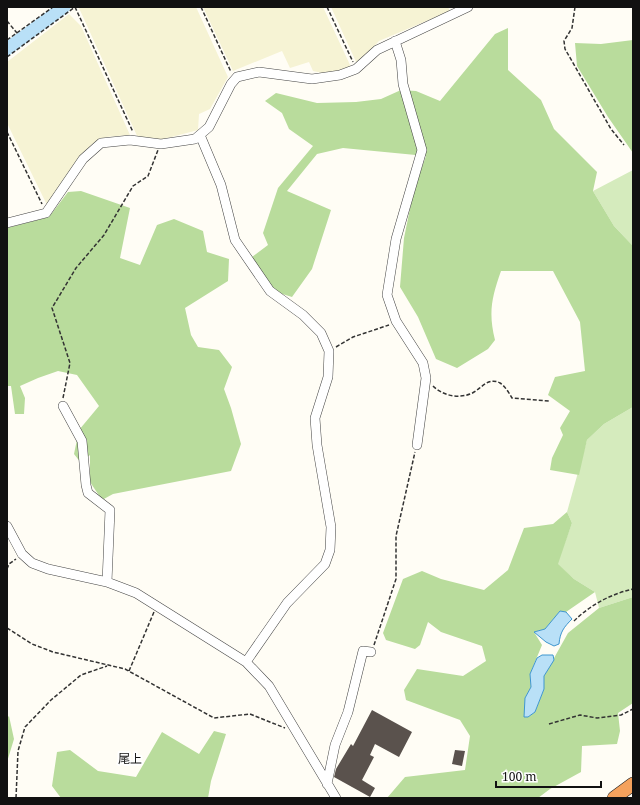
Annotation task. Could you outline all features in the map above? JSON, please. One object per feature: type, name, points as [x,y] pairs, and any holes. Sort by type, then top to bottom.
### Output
[{"type":"highway","points":[[614,798],[633,784]]},
{"type":"street","points":[[7,223],[46,213],[83,159],[101,143],[109,141],[137,141],[161,144],[195,139],[209,127],[233,79],[244,74],[259,72],[312,79],[324,78],[356,69],[377,50],[468,7]]},
{"type":"street","points":[[395,41],[401,60],[403,84],[422,150],[396,239],[388,295],[395,318],[423,363],[426,378],[417,445]]},
{"type":"street","points":[[200,135],[221,185],[235,240],[270,291],[303,315],[321,333],[329,351],[328,376],[315,418],[317,445],[331,527],[330,550],[325,564],[287,603],[246,662]]},
{"type":"street","points":[[63,406],[82,440],[88,492],[110,510],[107,582]]},
{"type":"street","points":[[7,526],[22,554],[32,563],[48,570],[107,582],[136,593],[246,662],[269,686],[336,798]]},
{"type":"street","points":[[327,784],[335,745],[348,712],[363,651],[371,652]]},
{"type":"path","points":[[7,40],[53,7]]},
{"type":"path","points":[[7,57],[75,7],[137,141]]},
{"type":"path","points":[[201,7],[233,79]]},
{"type":"path","points":[[327,7],[356,69]]},
{"type":"path","points":[[574,7],[572,28],[564,41],[565,50],[611,129],[624,145]]},
{"type":"path","points":[[7,21],[17,33]]},
{"type":"path","points":[[7,132],[46,213]]},
{"type":"path","points":[[63,406],[70,363],[52,308],[76,268],[104,235],[133,186],[148,176],[161,144]]},
{"type":"path","points":[[329,351],[353,337],[387,327],[395,318]]},
{"type":"path","points":[[426,378],[437,390],[451,396],[470,394],[486,383],[494,381],[501,384],[512,398],[550,401]]},
{"type":"path","points":[[371,652],[396,579],[396,536],[417,445]]},
{"type":"path","points":[[7,569],[10,564],[22,554]]},
{"type":"path","points":[[574,621],[584,611],[617,592],[633,589]]},
{"type":"path","points":[[129,671],[157,606]]},
{"type":"path","points":[[7,628],[32,644],[53,652],[129,671],[214,718],[250,714],[296,732]]},
{"type":"path","points":[[16,798],[18,750],[25,727],[51,700],[81,676],[108,666]]},
{"type":"path","points":[[549,724],[580,714],[597,718],[621,715],[633,709]]},
{"type":"shaded area","points":[[196,7],[228,77],[210,109],[199,114],[198,130],[160,140],[138,138],[79,8]]},
{"type":"shaded area","points":[[203,7],[323,7],[351,67],[327,74],[313,71],[309,62],[290,68],[282,51],[233,71]]},
{"type":"shaded area","points":[[331,7],[448,7],[450,11],[379,41],[357,64]]},
{"type":"shaded area","points":[[69,14],[81,26],[130,135],[106,137],[92,144],[79,159],[47,205],[7,123],[7,62]]},
{"type":"green space","points":[[508,28],[508,70],[541,100],[554,129],[597,172],[593,191],[614,226],[633,246],[633,407],[604,424],[587,440],[579,475],[550,470],[552,458],[563,435],[560,428],[570,411],[548,395],[555,377],[585,371],[580,322],[553,271],[501,271],[493,297],[491,313],[495,340],[488,349],[457,368],[436,359],[418,317],[400,287],[404,238],[414,189],[426,156],[343,148],[317,154],[287,191],[331,210],[312,269],[292,297],[273,291],[252,257],[268,245],[263,233],[278,188],[313,146],[289,129],[282,113],[265,101],[276,93],[317,103],[356,102],[381,99],[401,90],[416,91],[440,101],[495,34]]},
{"type":"green space","points":[[633,40],[633,153],[608,117],[577,66],[575,43],[601,44]]},
{"type":"green space","points":[[633,170],[633,246],[614,226],[593,191]]},
{"type":"green space","points":[[81,191],[130,208],[120,258],[140,265],[157,225],[174,219],[203,231],[207,252],[229,259],[228,281],[185,308],[191,335],[198,347],[219,350],[232,367],[224,389],[241,444],[231,471],[113,494],[102,500],[90,482],[90,455],[81,463],[74,454],[79,430],[99,406],[77,375],[58,371],[20,386],[25,398],[24,414],[15,414],[11,386],[7,386],[7,228],[49,217],[68,192]]},
{"type":"green space","points":[[633,407],[633,597],[599,608],[595,592],[574,579],[557,564],[572,523],[567,512],[587,440],[604,424]]},
{"type":"green space","points":[[567,512],[572,523],[558,564],[574,579],[595,592],[566,612],[560,611],[545,629],[534,632],[542,645],[530,674],[531,687],[525,698],[528,717],[535,712],[544,689],[544,676],[568,633],[599,608],[633,597],[633,703],[618,713],[620,731],[617,744],[582,746],[581,772],[550,789],[538,798],[387,798],[405,777],[465,770],[470,736],[460,720],[406,700],[404,690],[417,669],[463,676],[486,661],[482,646],[441,632],[428,622],[420,645],[415,649],[386,640],[383,633],[403,579],[422,571],[441,579],[484,590],[508,570],[524,528],[553,524]]},
{"type":"green space","points":[[9,716],[14,739],[7,762],[7,718]]},
{"type":"green space","points":[[214,731],[226,734],[211,781],[208,798],[61,798],[52,786],[57,752],[70,750],[98,771],[136,777],[162,732],[199,754]]},
{"type":"water","points":[[560,611],[566,612],[572,619],[563,630],[560,636],[559,644],[554,646],[546,642],[534,632],[545,629]]},
{"type":"water","points":[[542,655],[553,655],[554,660],[544,676],[544,689],[535,712],[528,717],[524,717],[525,698],[531,687],[530,674],[537,658]]},
{"type":"building","points":[[372,710],[412,732],[399,757],[375,744],[370,755],[374,757],[362,780],[375,788],[370,797],[334,777],[336,769],[351,744],[353,746]]},
{"type":"building","points":[[455,750],[465,751],[462,766],[452,764]]},
{"type":"waterway","points":[[7,49],[64,7]]},
{"type":"district","name":"尾上","points":[[130,758]]}]
